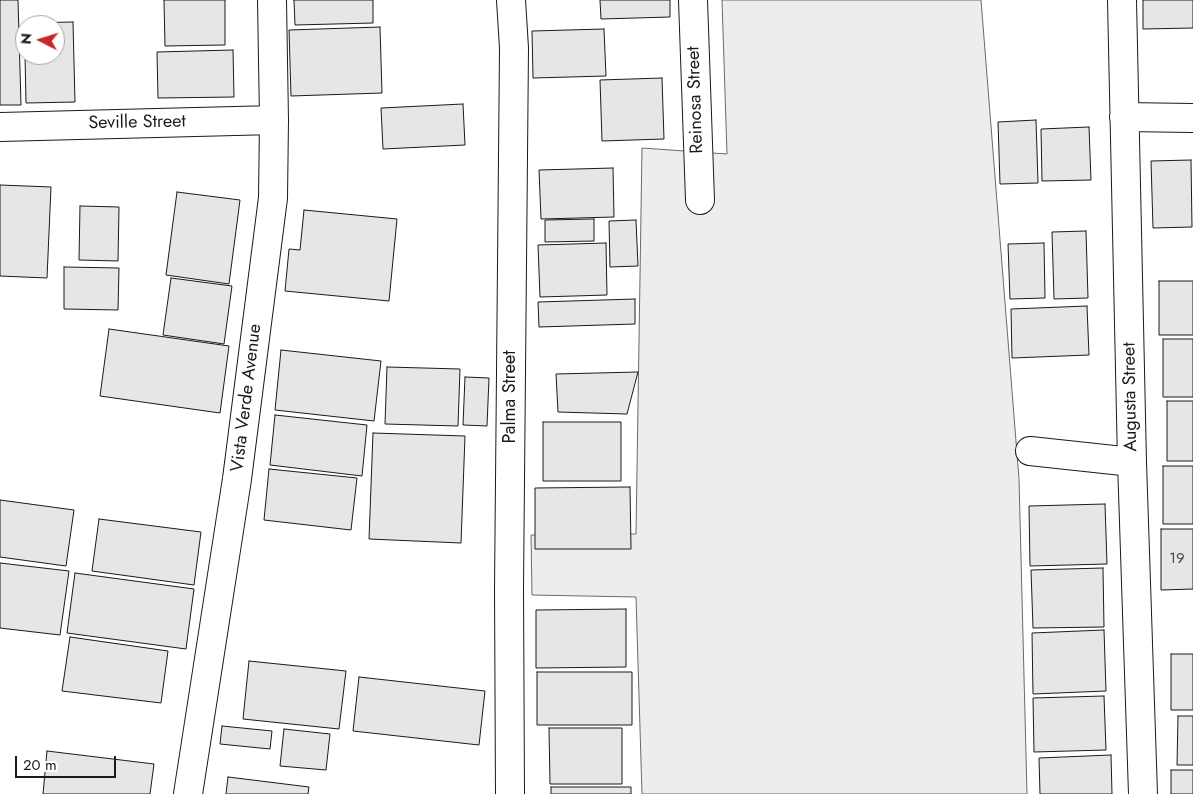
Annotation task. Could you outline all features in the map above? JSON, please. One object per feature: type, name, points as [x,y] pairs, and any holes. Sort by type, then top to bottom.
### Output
[{"type":"street","name":"Vista Verde Avenue","points":[[188,794],[237,479],[273,198],[272,0]]},
{"type":"street","name":"Palma Street","points":[[510,0],[514,48],[509,578],[510,794]]},
{"type":"street","name":"Reinosa Street","points":[[693,0],[700,200]]},
{"type":"street","name":"Augusta Street","points":[[1122,0],[1132,462],[1143,794]]},
{"type":"street","points":[[1124,117],[1193,118]]},
{"type":"street","name":"Seville Street","points":[[0,127],[274,120]]},
{"type":"street","points":[[1030,451],[1132,462]]},
{"type":"shaded area","points":[[722,0],[981,0],[1019,479],[1027,794],[642,794],[636,597],[532,595],[531,535],[636,534],[642,148],[727,154]]},
{"type":"building","points":[[0,0],[18,0],[18,15],[15,15],[15,65],[20,65],[21,105],[0,105]]},
{"type":"building","points":[[164,0],[225,0],[225,45],[165,46]]},
{"type":"building","points":[[294,0],[373,0],[373,23],[295,25]]},
{"type":"building","points":[[600,0],[670,0],[670,17],[601,19]]},
{"type":"building","points":[[1143,0],[1193,0],[1193,28],[1143,29]]},
{"type":"building","points":[[65,22],[73,22],[75,102],[26,103],[25,65],[65,65]]},
{"type":"building","points":[[380,27],[382,93],[291,96],[289,30]]},
{"type":"building","points":[[604,29],[606,76],[533,78],[532,31]]},
{"type":"building","points":[[233,50],[234,97],[158,98],[157,52]]},
{"type":"building","points":[[662,78],[664,139],[602,141],[600,80]]},
{"type":"building","points":[[463,104],[465,145],[383,149],[381,108]]},
{"type":"building","points":[[1036,120],[1038,183],[1000,184],[998,122]]},
{"type":"building","points":[[1089,127],[1091,180],[1042,181],[1041,129]]},
{"type":"building","points":[[1191,160],[1192,227],[1153,228],[1151,161]]},
{"type":"building","points":[[613,168],[614,217],[541,219],[539,170]]},
{"type":"building","points":[[0,185],[51,187],[47,278],[0,276]]},
{"type":"building","points":[[177,192],[240,200],[229,284],[166,275]]},
{"type":"building","points":[[80,206],[119,207],[118,261],[79,260]]},
{"type":"building","points":[[304,210],[397,219],[389,301],[285,291],[289,249],[300,250]]},
{"type":"building","points":[[594,219],[594,241],[545,242],[545,220]]},
{"type":"building","points":[[636,220],[638,266],[610,267],[609,221]]},
{"type":"building","points":[[1086,231],[1088,298],[1054,299],[1052,232]]},
{"type":"building","points":[[606,243],[607,295],[540,297],[538,245]]},
{"type":"building","points":[[1044,243],[1045,298],[1010,299],[1008,244]]},
{"type":"building","points":[[64,267],[119,268],[118,310],[64,309]]},
{"type":"building","points":[[171,278],[232,286],[224,344],[163,335]]},
{"type":"building","points":[[1159,281],[1193,281],[1193,335],[1159,335]]},
{"type":"building","points":[[635,299],[635,324],[539,327],[538,302]]},
{"type":"building","points":[[1087,306],[1089,355],[1012,358],[1011,309]]},
{"type":"building","points":[[109,329],[229,346],[220,413],[100,396]]},
{"type":"building","points":[[1163,339],[1193,339],[1193,397],[1163,397]]},
{"type":"building","points":[[281,350],[381,361],[374,421],[275,410]]},
{"type":"building","points":[[387,367],[460,369],[458,426],[385,424]]},
{"type":"building","points":[[638,372],[627,414],[558,412],[556,374]]},
{"type":"building","points":[[465,377],[489,378],[487,426],[463,425]]},
{"type":"building","points":[[1167,401],[1193,401],[1193,461],[1167,461]]},
{"type":"building","points":[[275,415],[367,425],[362,476],[270,465]]},
{"type":"building","points":[[543,422],[621,422],[621,481],[543,481]]},
{"type":"building","points":[[373,433],[465,436],[461,543],[369,539]]},
{"type":"building","points":[[1163,466],[1193,466],[1193,524],[1163,524]]},
{"type":"building","points":[[269,469],[357,478],[351,530],[264,520]]},
{"type":"building","points":[[630,487],[631,549],[535,549],[535,488]]},
{"type":"building","points":[[0,500],[74,510],[66,566],[0,557]]},
{"type":"building","points":[[1105,504],[1107,564],[1030,566],[1029,506]]},
{"type":"building","points":[[99,519],[201,532],[194,585],[92,571]]},
{"type":"building","points":[[1161,529],[1193,529],[1193,589],[1161,590]]},
{"type":"building","points":[[0,563],[69,571],[60,635],[0,628]]},
{"type":"building","points":[[1103,568],[1104,627],[1033,628],[1031,570]]},
{"type":"building","points":[[75,573],[194,589],[186,649],[67,633]]},
{"type":"building","points":[[626,609],[626,667],[536,668],[536,610]]},
{"type":"building","points":[[1104,630],[1106,691],[1033,694],[1032,633]]},
{"type":"building","points":[[70,637],[168,651],[161,703],[62,691]]},
{"type":"building","points":[[1171,654],[1193,654],[1193,710],[1171,710]]},
{"type":"building","points":[[249,661],[346,671],[339,729],[243,719]]},
{"type":"building","points":[[537,672],[632,672],[632,725],[537,725]]},
{"type":"building","points":[[359,677],[485,691],[479,745],[353,731]]},
{"type":"building","points":[[1104,696],[1106,750],[1034,752],[1033,698]]},
{"type":"building","points":[[1178,716],[1193,716],[1193,765],[1177,765]]},
{"type":"building","points":[[222,726],[272,731],[270,749],[220,744]]},
{"type":"building","points":[[549,728],[622,728],[622,784],[550,784]]},
{"type":"building","points":[[284,729],[330,734],[326,770],[280,766]]},
{"type":"building","points":[[47,751],[154,764],[150,794],[43,794]]},
{"type":"building","points":[[1111,755],[1112,794],[1040,794],[1039,758]]},
{"type":"building","points":[[1171,770],[1193,770],[1193,794],[1171,794]]},
{"type":"building","points":[[228,777],[309,787],[308,794],[226,794]]},
{"type":"building","points":[[551,787],[631,787],[631,794],[551,794]]}]
